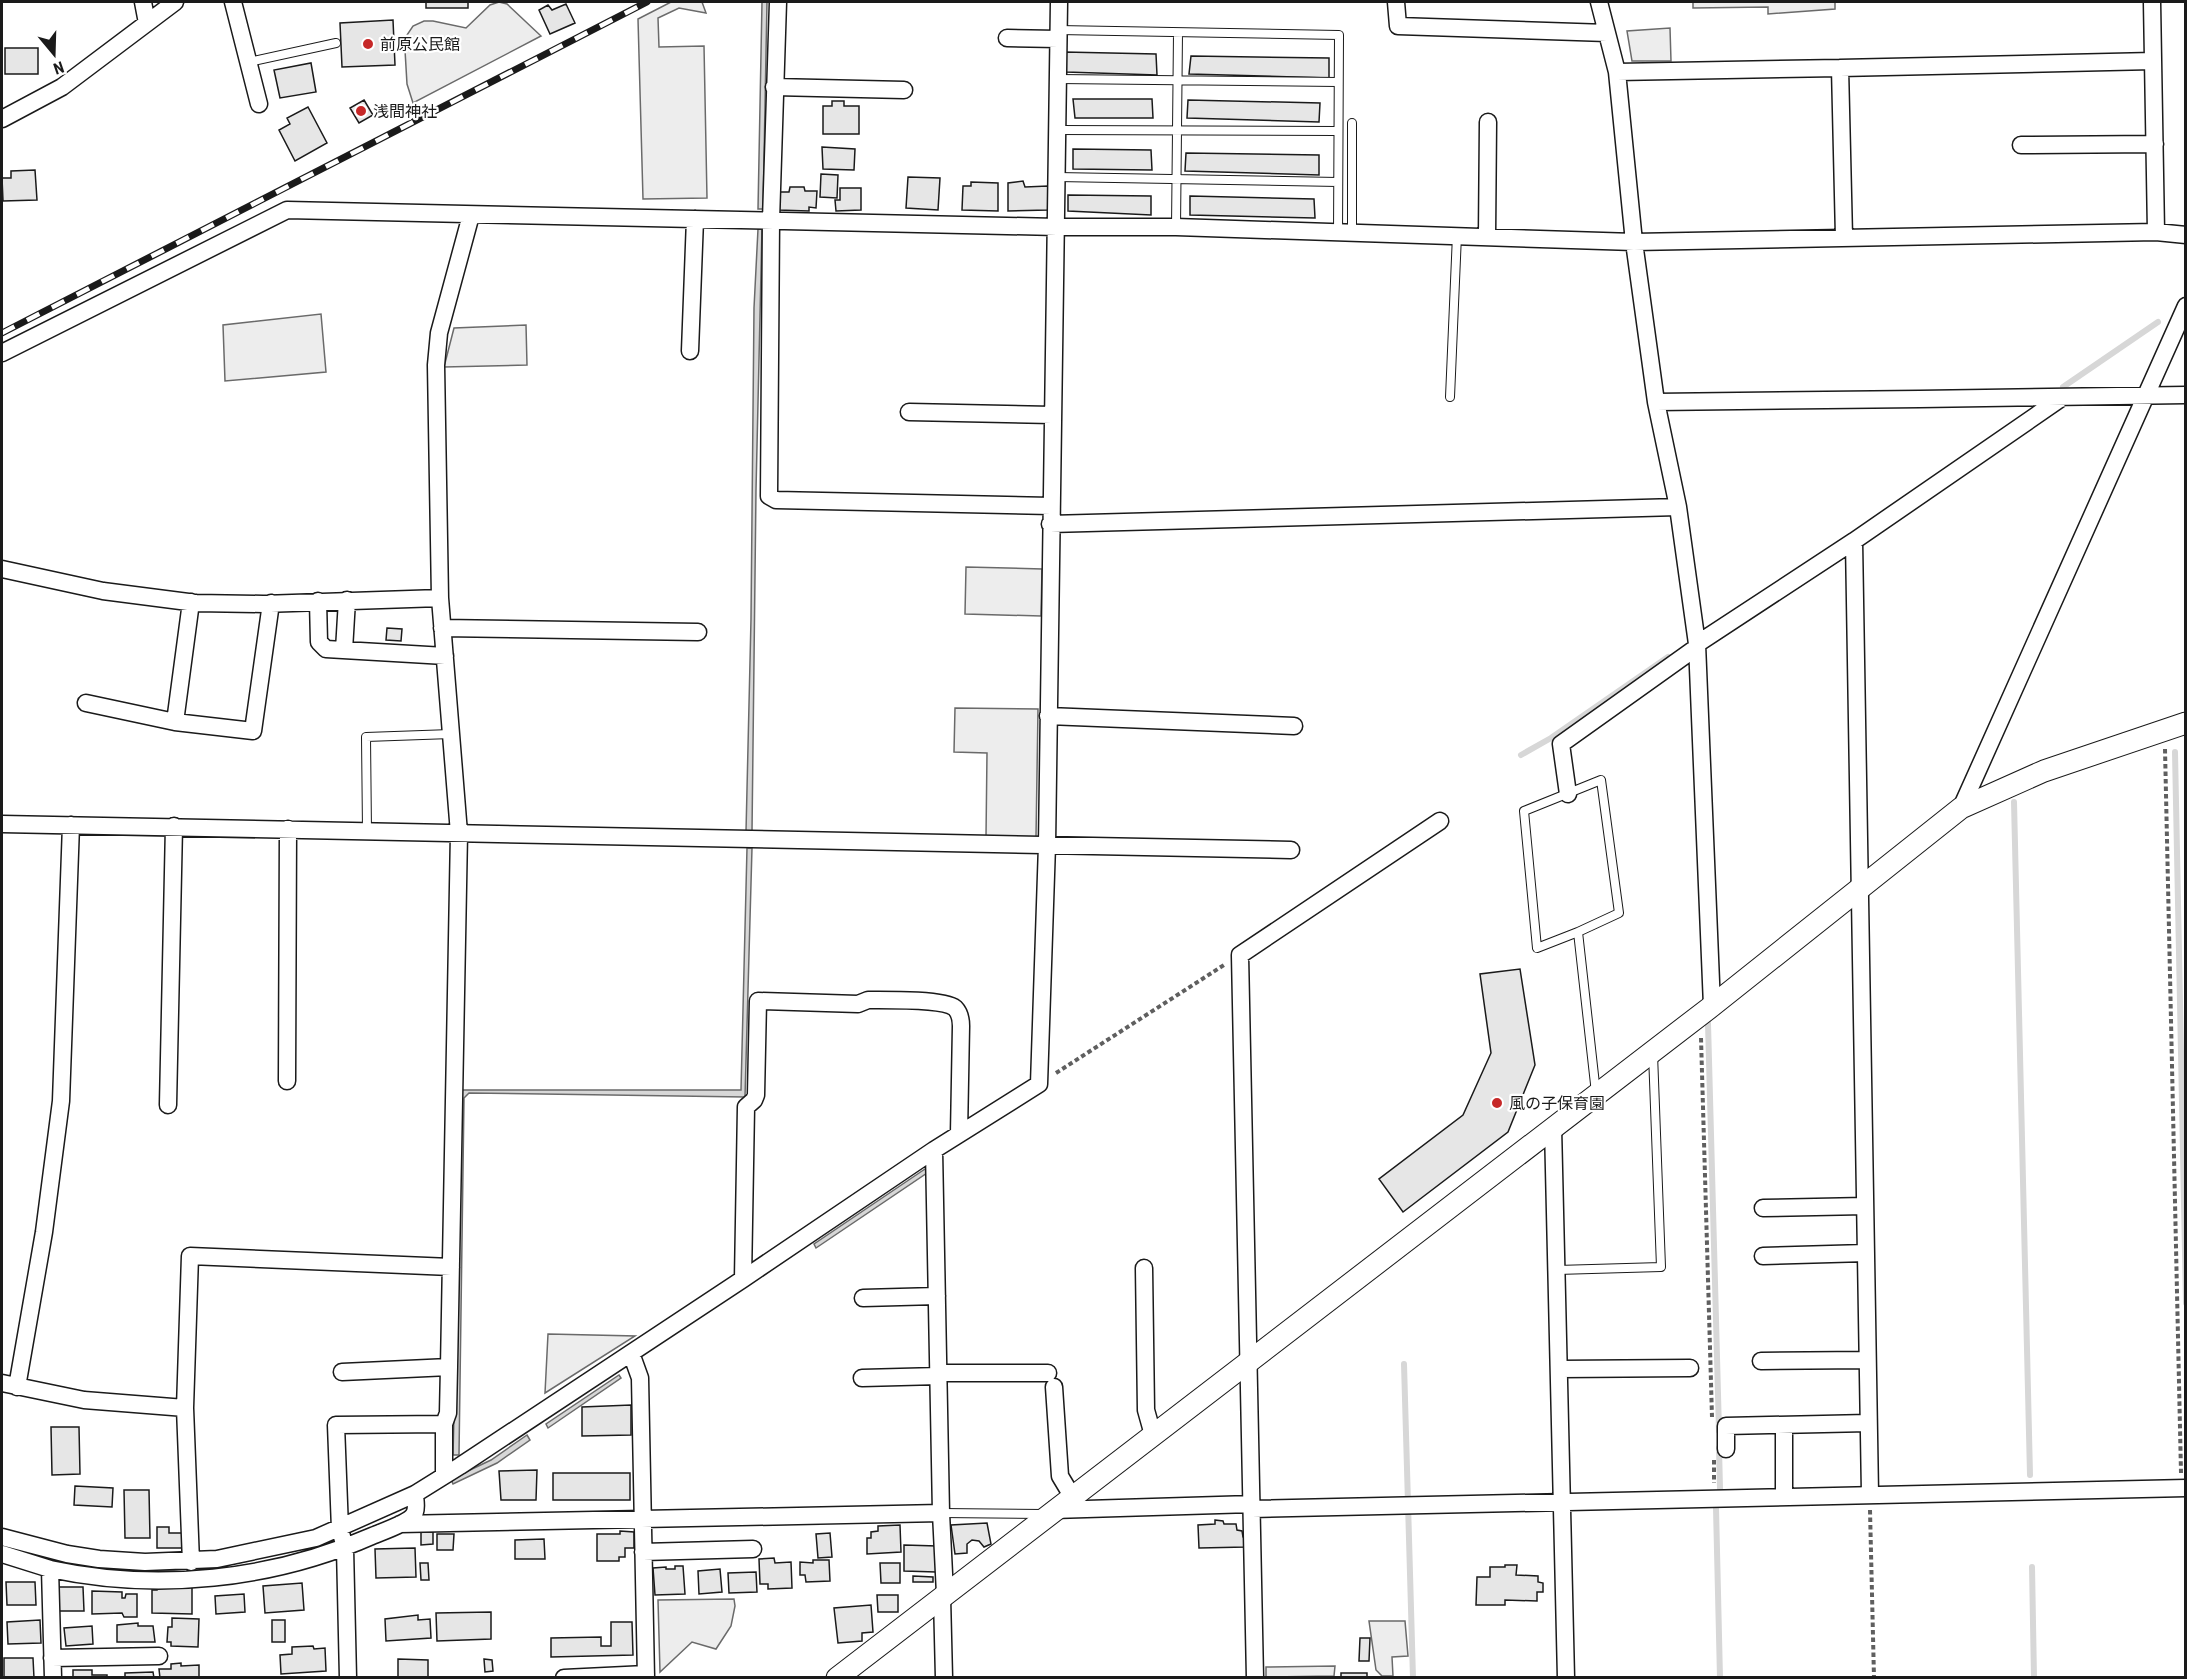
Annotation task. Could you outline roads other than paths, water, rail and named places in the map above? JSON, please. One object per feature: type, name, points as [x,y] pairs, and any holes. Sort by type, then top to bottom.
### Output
[{"type":"street","points":[[143,2],[147,23]]},
{"type":"street","points":[[2,119],[62,87],[175,2]]},
{"type":"street","points":[[233,2],[259,104]]},
{"type":"street","points":[[778,2],[771,220],[769,496],[776,500],[1051,506]]},
{"type":"street","points":[[2,1537],[67,1554],[99,1559],[145,1563],[191,1562],[217,1559],[316,1538],[340,1529],[415,1494],[460,1466],[934,1150],[1039,1084],[1047,845],[1059,2]]},
{"type":"street","points":[[1396,2],[1398,26],[1607,33]]},
{"type":"street","points":[[1599,2],[1617,72],[1634,242],[1656,402],[1678,507],[1697,646],[1706,1010]]},
{"type":"street","points":[[2152,2],[2156,232]]},
{"type":"street","points":[[1007,38],[1058,35]]},
{"type":"street","points":[[1617,72],[2153,61]]},
{"type":"street","points":[[1840,68],[1844,237]]},
{"type":"street","points":[[774,87],[904,90]]},
{"type":"street","points":[[1487,236],[1488,122]]},
{"type":"street","points":[[2021,145],[2155,144]]},
{"type":"street","points":[[2,353],[287,210],[1057,227],[1176,227],[1634,242],[2156,232],[2186,235]]},
{"type":"street","points":[[444,1474],[444,1424],[448,1413],[452,1267],[459,833],[440,598],[437,350],[471,215]]},
{"type":"street","points":[[690,351],[695,219]]},
{"type":"street","points":[[1961,808],[2186,306]]},
{"type":"street","points":[[1656,402],[1803,399],[2060,399],[2186,394]]},
{"type":"street","points":[[1568,794],[1561,744],[1697,646],[2060,399]]},
{"type":"street","points":[[909,412],[1052,415]]},
{"type":"street","points":[[1050,524],[1678,507]]},
{"type":"street","points":[[1854,540],[1870,1494]]},
{"type":"street","points":[[2,569],[103,591],[191,602],[224,604],[440,598]]},
{"type":"street","points":[[344,650],[347,600]]},
{"type":"street","points":[[318,601],[320,642],[326,649],[444,656]]},
{"type":"street","points":[[176,722],[191,602]]},
{"type":"street","points":[[86,703],[176,722],[253,732],[271,603]]},
{"type":"street","points":[[442,628],[698,632]]},
{"type":"street","points":[[1048,716],[1294,726]]},
{"type":"street","points":[[837,1677],[1706,1010],[1961,808],[2044,771],[2186,723]]},
{"type":"street","points":[[1255,1677],[1240,955],[1440,821]]},
{"type":"street","points":[[2,824],[1291,850]]},
{"type":"street","points":[[71,825],[61,1101],[44,1232],[9,1385],[84,1400],[185,1408]]},
{"type":"street","points":[[168,1105],[174,826]]},
{"type":"street","points":[[287,1081],[288,829]]},
{"type":"street","points":[[743,1279],[746,1107],[756,1095],[758,1001],[858,1004],[868,1000],[941,1003],[955,1008],[962,1026],[959,1134]]},
{"type":"street","points":[[1553,1127],[1566,1677]]},
{"type":"street","points":[[934,1150],[944,1677]]},
{"type":"street","points":[[1763,1208],[1865,1206]]},
{"type":"street","points":[[1763,1256],[1866,1253]]},
{"type":"street","points":[[191,1562],[185,1408],[190,1256],[452,1267]]},
{"type":"street","points":[[1144,1268],[1146,1410],[1153,1435]]},
{"type":"street","points":[[863,1298],[938,1296]]},
{"type":"street","points":[[564,1677],[646,1676],[639,1378],[631,1353]]},
{"type":"street","points":[[1761,1361],[1867,1360]]},
{"type":"street","points":[[342,1372],[449,1367]]},
{"type":"street","points":[[1560,1369],[1690,1368]]},
{"type":"street","points":[[862,1378],[939,1375],[1051,1380],[1060,1476],[1072,1496]]},
{"type":"street","points":[[1720,1450],[1726,1426],[1868,1423]]},
{"type":"street","points":[[348,1677],[345,1548],[340,1529],[336,1425],[444,1424]]},
{"type":"street","points":[[1784,1425],[1784,1497]]},
{"type":"street","points":[[1051,1512],[1562,1503],[2183,1488]]},
{"type":"street","points":[[2,1554],[50,1569],[114,1579],[190,1580],[269,1570],[345,1548],[400,1524],[413,1516],[416,1511],[415,1494]]},
{"type":"street","points":[[400,1524],[941,1514]]},
{"type":"street","points":[[644,1552],[753,1549]]},
{"type":"street","points":[[50,1569],[53,1677]]},
{"type":"street","points":[[52,1658],[159,1656]]},
{"type":"lane","points":[[1176,227],[1178,33]]},
{"type":"lane","points":[[1058,35],[1178,33],[1339,35],[1338,182],[1345,233]]},
{"type":"lane","points":[[249,62],[336,43]]},
{"type":"lane","points":[[1058,79],[1338,82]]},
{"type":"lane","points":[[1345,233],[1352,123]]},
{"type":"lane","points":[[1058,130],[1337,131]]},
{"type":"lane","points":[[1057,177],[1338,182]]},
{"type":"lane","points":[[1450,397],[1457,236]]},
{"type":"lane","points":[[367,831],[366,737],[451,734]]},
{"type":"lane","points":[[1601,780],[1619,913],[1578,932],[1537,948],[1524,812],[1601,780]]},
{"type":"lane","points":[[1578,932],[1597,1094]]},
{"type":"lane","points":[[1557,1270],[1661,1267],[1652,1051]]},
{"type":"lane","points":[[941,1514],[1051,1512]]},
{"type":"waterway","points":[[2063,387],[2158,322]]},
{"type":"waterway","points":[[1521,755],[1551,738],[1668,657]]},
{"type":"waterway","points":[[2175,752],[2186,1303]]},
{"type":"waterway","points":[[2014,802],[2030,1475]]},
{"type":"waterway","points":[[1708,1023],[1719,1431]]},
{"type":"waterway","points":[[1404,1364],[1413,1678]]},
{"type":"waterway","points":[[1719,1448],[1720,1489]]},
{"type":"waterway","points":[[1716,1508],[1720,1678]]},
{"type":"waterway","points":[[2032,1567],[2034,1678]]},
{"type":"railway","points":[[2,333],[647,2]]},
{"type":"place","name":"前原公民館","points":[[368,44]]},
{"type":"place","name":"浅間神社","points":[[361,111]]},
{"type":"place","name":"風の子保育園","points":[[1497,1103]]}]
